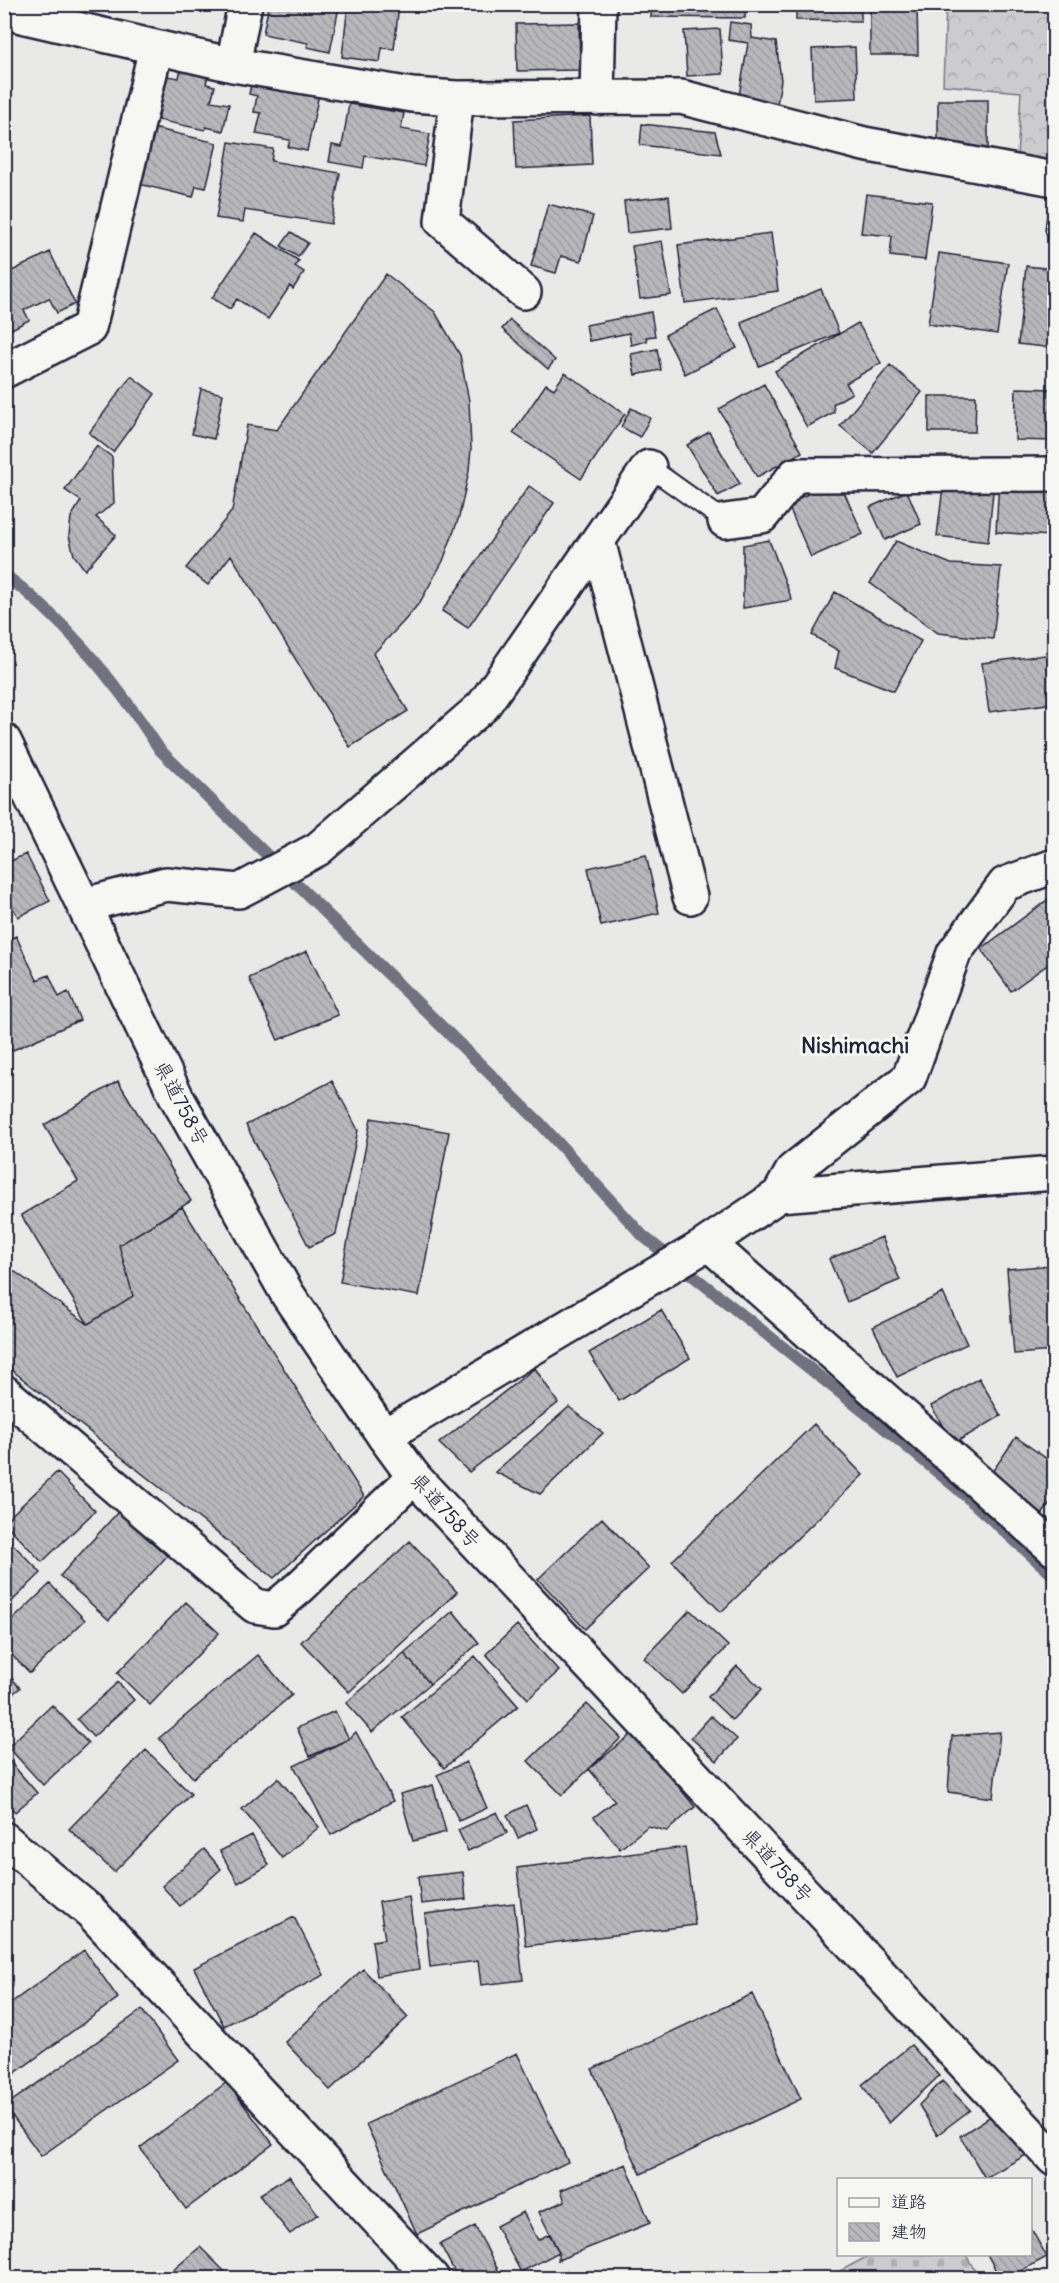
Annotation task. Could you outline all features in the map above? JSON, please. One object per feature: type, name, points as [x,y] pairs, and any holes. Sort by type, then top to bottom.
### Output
[{"type":"street","points":[[233,65],[245,4]]},
{"type":"street","points":[[597,98],[599,4]]},
{"type":"street","points":[[4,12],[233,65],[412,95],[457,98],[681,96],[864,144],[1054,179]]},
{"type":"street","points":[[4,371],[89,327],[156,48]]},
{"type":"street","points":[[457,98],[442,221],[524,292]]},
{"type":"street","points":[[84,905],[166,884],[239,891],[318,849],[483,705],[649,468]]},
{"type":"street","points":[[725,521],[762,516],[795,475],[1054,474]]},
{"type":"street","points":[[598,541],[690,897]]},
{"type":"street","name":"県道758号","points":[[4,741],[177,1098],[288,1295],[414,1477],[1054,2159]]},
{"type":"street","points":[[384,1436],[656,1275],[779,1195],[793,1170],[909,1078],[954,952],[1005,884],[1054,866]]},
{"type":"street","points":[[779,1195],[1054,1173]]},
{"type":"street","points":[[705,1245],[1054,1549]]},
{"type":"street","points":[[4,1392],[255,1606],[274,1609],[300,1587],[414,1477]]},
{"type":"street","points":[[4,1839],[91,1912],[432,2278]]},
{"type":"lane","points":[[649,468],[725,521]]},
{"type":"green space","points":[[946,5],[1054,5],[1054,165],[1017,158],[1021,92],[943,85]]},
{"type":"green space","points":[[868,2256],[967,2256],[979,2278],[827,2278]]},
{"type":"building","points":[[269,4],[327,4],[339,7],[330,52],[307,47],[308,43],[263,34]]},
{"type":"building","points":[[348,4],[399,4],[394,49],[382,48],[380,62],[342,57]]},
{"type":"building","points":[[651,4],[746,4],[745,18],[651,17]]},
{"type":"building","points":[[796,4],[861,4],[861,21],[796,20]]},
{"type":"building","points":[[870,4],[917,4],[918,55],[870,55]]},
{"type":"building","points":[[730,22],[751,25],[752,38],[776,42],[781,80],[776,111],[738,102],[748,43],[728,40]]},
{"type":"building","points":[[579,23],[580,70],[517,71],[516,24]]},
{"type":"building","points":[[720,29],[723,74],[687,76],[684,31]]},
{"type":"building","points":[[855,47],[857,98],[814,100],[812,49]]},
{"type":"building","points":[[181,68],[208,74],[206,84],[215,86],[211,101],[229,104],[223,131],[206,127],[205,130],[158,120],[167,76],[179,78]]},
{"type":"building","points":[[252,80],[319,94],[307,151],[288,147],[290,140],[256,134],[261,113],[254,112],[257,96],[249,94]]},
{"type":"building","points":[[938,100],[988,100],[988,153],[938,152]]},
{"type":"building","points":[[349,104],[404,113],[401,129],[430,134],[424,166],[365,156],[363,168],[329,162],[332,145],[342,147]]},
{"type":"building","points":[[590,116],[592,165],[516,169],[514,120]]},
{"type":"building","points":[[642,124],[715,132],[721,154],[640,145]]},
{"type":"building","points":[[153,128],[217,143],[206,188],[196,186],[193,197],[139,184]]},
{"type":"building","points":[[229,142],[273,149],[271,161],[340,173],[331,224],[245,210],[243,222],[216,218]]},
{"type":"building","points":[[1050,193],[1054,194],[1054,254],[1045,230]]},
{"type":"building","points":[[866,194],[932,202],[925,260],[890,256],[892,236],[861,233]]},
{"type":"building","points":[[669,196],[672,228],[627,233],[624,201]]},
{"type":"building","points":[[548,204],[593,216],[581,261],[561,256],[556,273],[531,266]]},
{"type":"building","points":[[291,232],[308,243],[298,257],[281,246]]},
{"type":"building","points":[[256,233],[299,261],[295,266],[304,272],[293,289],[290,286],[268,319],[237,299],[230,309],[212,298]]},
{"type":"building","points":[[771,233],[778,291],[685,303],[678,245]]},
{"type":"building","points":[[662,241],[671,295],[640,299],[632,246]]},
{"type":"building","points":[[50,252],[75,304],[57,313],[49,298],[24,310],[29,320],[4,333],[4,275]]},
{"type":"building","points":[[939,253],[1008,263],[997,334],[928,324]]},
{"type":"building","points":[[1026,266],[1054,269],[1054,348],[1018,344]]},
{"type":"building","points":[[386,274],[435,312],[460,355],[469,401],[471,448],[469,471],[459,517],[443,561],[420,602],[373,654],[408,711],[350,747],[231,555],[208,585],[186,568],[232,511],[247,425],[277,430]]},
{"type":"building","points":[[821,289],[839,333],[759,366],[741,322]]},
{"type":"building","points":[[717,309],[737,348],[685,374],[665,335]]},
{"type":"building","points":[[651,312],[655,336],[646,337],[647,341],[631,345],[629,333],[589,341],[586,325]]},
{"type":"building","points":[[510,320],[555,360],[548,369],[502,329]]},
{"type":"building","points":[[858,323],[881,363],[846,383],[852,393],[833,404],[834,412],[807,427],[775,371]]},
{"type":"building","points":[[657,349],[661,370],[635,375],[631,354]]},
{"type":"building","points":[[890,365],[922,392],[873,453],[840,426]]},
{"type":"building","points":[[565,373],[625,414],[581,479],[513,433],[546,384],[554,389]]},
{"type":"building","points":[[131,376],[155,394],[113,452],[89,433]]},
{"type":"building","points":[[764,384],[802,452],[757,477],[719,409]]},
{"type":"building","points":[[1016,388],[1054,389],[1054,441],[1015,440]]},
{"type":"building","points":[[201,389],[223,394],[214,439],[192,434]]},
{"type":"building","points":[[929,396],[976,396],[975,432],[929,432]]},
{"type":"building","points":[[631,408],[650,418],[640,437],[621,427]]},
{"type":"building","points":[[709,432],[740,484],[718,496],[687,445]]},
{"type":"building","points":[[97,446],[112,457],[114,503],[96,517],[116,535],[85,570],[74,555],[69,536],[71,517],[81,501],[65,490]]},
{"type":"building","points":[[999,480],[1053,485],[1049,536],[996,532]]},
{"type":"building","points":[[839,481],[863,534],[811,557],[787,503]]},
{"type":"building","points":[[529,486],[554,503],[468,628],[442,611]]},
{"type":"building","points":[[943,487],[993,492],[988,542],[937,536]]},
{"type":"building","points":[[907,491],[921,524],[885,540],[870,507]]},
{"type":"building","points":[[769,540],[792,600],[743,608],[743,545]]},
{"type":"building","points":[[896,541],[951,564],[1001,567],[993,639],[938,633],[870,583]]},
{"type":"building","points":[[835,592],[921,641],[894,691],[835,668],[839,651],[812,635]]},
{"type":"building","points":[[1053,654],[1054,703],[989,712],[982,663]]},
{"type":"building","points":[[26,854],[50,901],[18,917],[4,891],[4,864]]},
{"type":"building","points":[[646,855],[659,913],[601,926],[588,868]]},
{"type":"building","points":[[1054,895],[1054,960],[1011,991],[981,949]]},
{"type":"building","points":[[16,936],[37,980],[49,975],[59,997],[68,992],[80,1020],[4,1054],[4,942]]},
{"type":"building","points":[[307,951],[338,1015],[278,1040],[249,978]]},
{"type":"building","points":[[118,1081],[191,1201],[119,1245],[133,1296],[88,1324],[21,1215],[78,1181],[44,1125]]},
{"type":"building","points":[[332,1081],[358,1130],[336,1234],[309,1247],[246,1125]]},
{"type":"building","points":[[371,1118],[449,1132],[419,1296],[340,1282]]},
{"type":"building","points":[[182,1207],[364,1496],[274,1578],[4,1364],[4,1264],[88,1324],[133,1296],[119,1245]]},
{"type":"building","points":[[882,1237],[900,1280],[847,1302],[829,1259]]},
{"type":"building","points":[[1054,1265],[1054,1351],[1014,1354],[1007,1269]]},
{"type":"building","points":[[943,1293],[967,1344],[897,1377],[873,1327]]},
{"type":"building","points":[[661,1310],[690,1358],[619,1401],[589,1353]]},
{"type":"building","points":[[535,1368],[558,1403],[469,1472],[439,1443]]},
{"type":"building","points":[[979,1378],[1001,1416],[953,1444],[931,1406]]},
{"type":"building","points":[[569,1407],[603,1433],[540,1494],[495,1472]]},
{"type":"building","points":[[814,1424],[863,1475],[721,1612],[672,1561]]},
{"type":"building","points":[[1016,1437],[1054,1464],[1054,1497],[1042,1515],[988,1478]]},
{"type":"building","points":[[57,1472],[95,1511],[42,1562],[4,1522]]},
{"type":"building","points":[[118,1512],[167,1556],[109,1620],[60,1576]]},
{"type":"building","points":[[602,1518],[649,1568],[585,1629],[538,1579]]},
{"type":"building","points":[[4,1535],[41,1573],[4,1609]]},
{"type":"building","points":[[410,1541],[457,1592],[349,1692],[301,1642]]},
{"type":"building","points":[[50,1584],[85,1620],[30,1673],[4,1647],[4,1628]]},
{"type":"building","points":[[186,1602],[219,1633],[150,1705],[117,1673]]},
{"type":"building","points":[[690,1610],[728,1646],[682,1694],[644,1658]]},
{"type":"building","points":[[453,1611],[479,1643],[430,1684],[404,1653]]},
{"type":"building","points":[[517,1625],[559,1671],[528,1699],[486,1654]]},
{"type":"building","points":[[404,1653],[430,1684],[372,1732],[346,1703]]},
{"type":"building","points":[[258,1655],[292,1695],[193,1778],[159,1738]]},
{"type":"building","points":[[475,1656],[518,1706],[444,1768],[402,1717]]},
{"type":"building","points":[[737,1666],[762,1689],[732,1720],[708,1697]]},
{"type":"building","points":[[4,1669],[20,1688],[4,1701]]},
{"type":"building","points":[[118,1682],[134,1700],[93,1737],[77,1719]]},
{"type":"building","points":[[587,1704],[621,1738],[562,1795],[528,1761]]},
{"type":"building","points":[[52,1705],[88,1743],[43,1785],[8,1747]]},
{"type":"building","points":[[335,1711],[349,1739],[310,1756],[297,1728]]},
{"type":"building","points":[[711,1716],[737,1739],[717,1761],[691,1738]]},
{"type":"building","points":[[356,1732],[393,1801],[331,1835],[294,1766],[349,1739]]},
{"type":"building","points":[[634,1732],[695,1807],[667,1831],[648,1826],[620,1849],[594,1817],[615,1801],[589,1769]]},
{"type":"building","points":[[1000,1732],[993,1798],[948,1792],[952,1736]]},
{"type":"building","points":[[146,1750],[191,1794],[114,1872],[69,1829]]},
{"type":"building","points":[[6,1757],[37,1793],[15,1812],[4,1800]]},
{"type":"building","points":[[466,1762],[487,1808],[459,1821],[437,1775]]},
{"type":"building","points":[[278,1778],[319,1827],[282,1858],[242,1809]]},
{"type":"building","points":[[433,1785],[446,1832],[413,1841],[400,1794]]},
{"type":"building","points":[[526,1805],[537,1829],[518,1838],[507,1815]]},
{"type":"building","points":[[497,1812],[507,1833],[468,1851],[458,1830]]},
{"type":"building","points":[[252,1835],[269,1865],[238,1883],[220,1851]]},
{"type":"building","points":[[685,1847],[695,1925],[526,1946],[517,1868]]},
{"type":"building","points":[[204,1849],[221,1869],[180,1906],[162,1886]]},
{"type":"building","points":[[463,1872],[466,1899],[421,1904],[418,1877]]},
{"type":"building","points":[[409,1897],[419,1969],[377,1976],[372,1941],[385,1939],[379,1902]]},
{"type":"building","points":[[514,1903],[523,1980],[481,1985],[478,1961],[430,1967],[425,1914]]},
{"type":"building","points":[[294,1917],[324,1975],[224,2026],[194,1968]]},
{"type":"building","points":[[84,1950],[118,1998],[4,2081],[4,2008]]},
{"type":"building","points":[[363,1969],[408,2017],[330,2090],[285,2042]]},
{"type":"building","points":[[752,1994],[801,2099],[641,2174],[592,2069]]},
{"type":"building","points":[[142,2010],[178,2060],[41,2156],[5,2106]]},
{"type":"building","points":[[911,2045],[939,2076],[889,2123],[862,2085]]},
{"type":"building","points":[[517,2053],[568,2162],[417,2234],[366,2124]]},
{"type":"building","points":[[942,2081],[970,2110],[937,2135],[919,2105]]},
{"type":"building","points":[[227,2082],[273,2144],[186,2209],[140,2148]]},
{"type":"building","points":[[994,2114],[1026,2155],[985,2178],[960,2136]]},
{"type":"building","points":[[626,2164],[650,2223],[558,2260],[559,2252],[539,2212],[565,2201],[561,2190]]},
{"type":"building","points":[[289,2176],[318,2214],[290,2234],[259,2195]]},
{"type":"building","points":[[523,2212],[538,2240],[549,2234],[559,2252],[521,2272],[496,2226]]},
{"type":"building","points":[[475,2226],[499,2272],[486,2278],[458,2278],[440,2244]]},
{"type":"building","points":[[1032,2231],[1047,2257],[1007,2278],[1000,2278],[988,2256],[1032,2256]]},
{"type":"building","points":[[200,2247],[231,2278],[164,2278]]},
{"type":"building","points":[[567,2270],[571,2278],[551,2278]]},
{"type":"waterway","points":[[4,574],[49,612],[90,655],[127,702],[160,750],[540,1123],[643,1236],[882,1426],[959,1490],[1054,1576]]},
{"type":"district","name":"Nishimachi","points":[[855,1045]]}]
